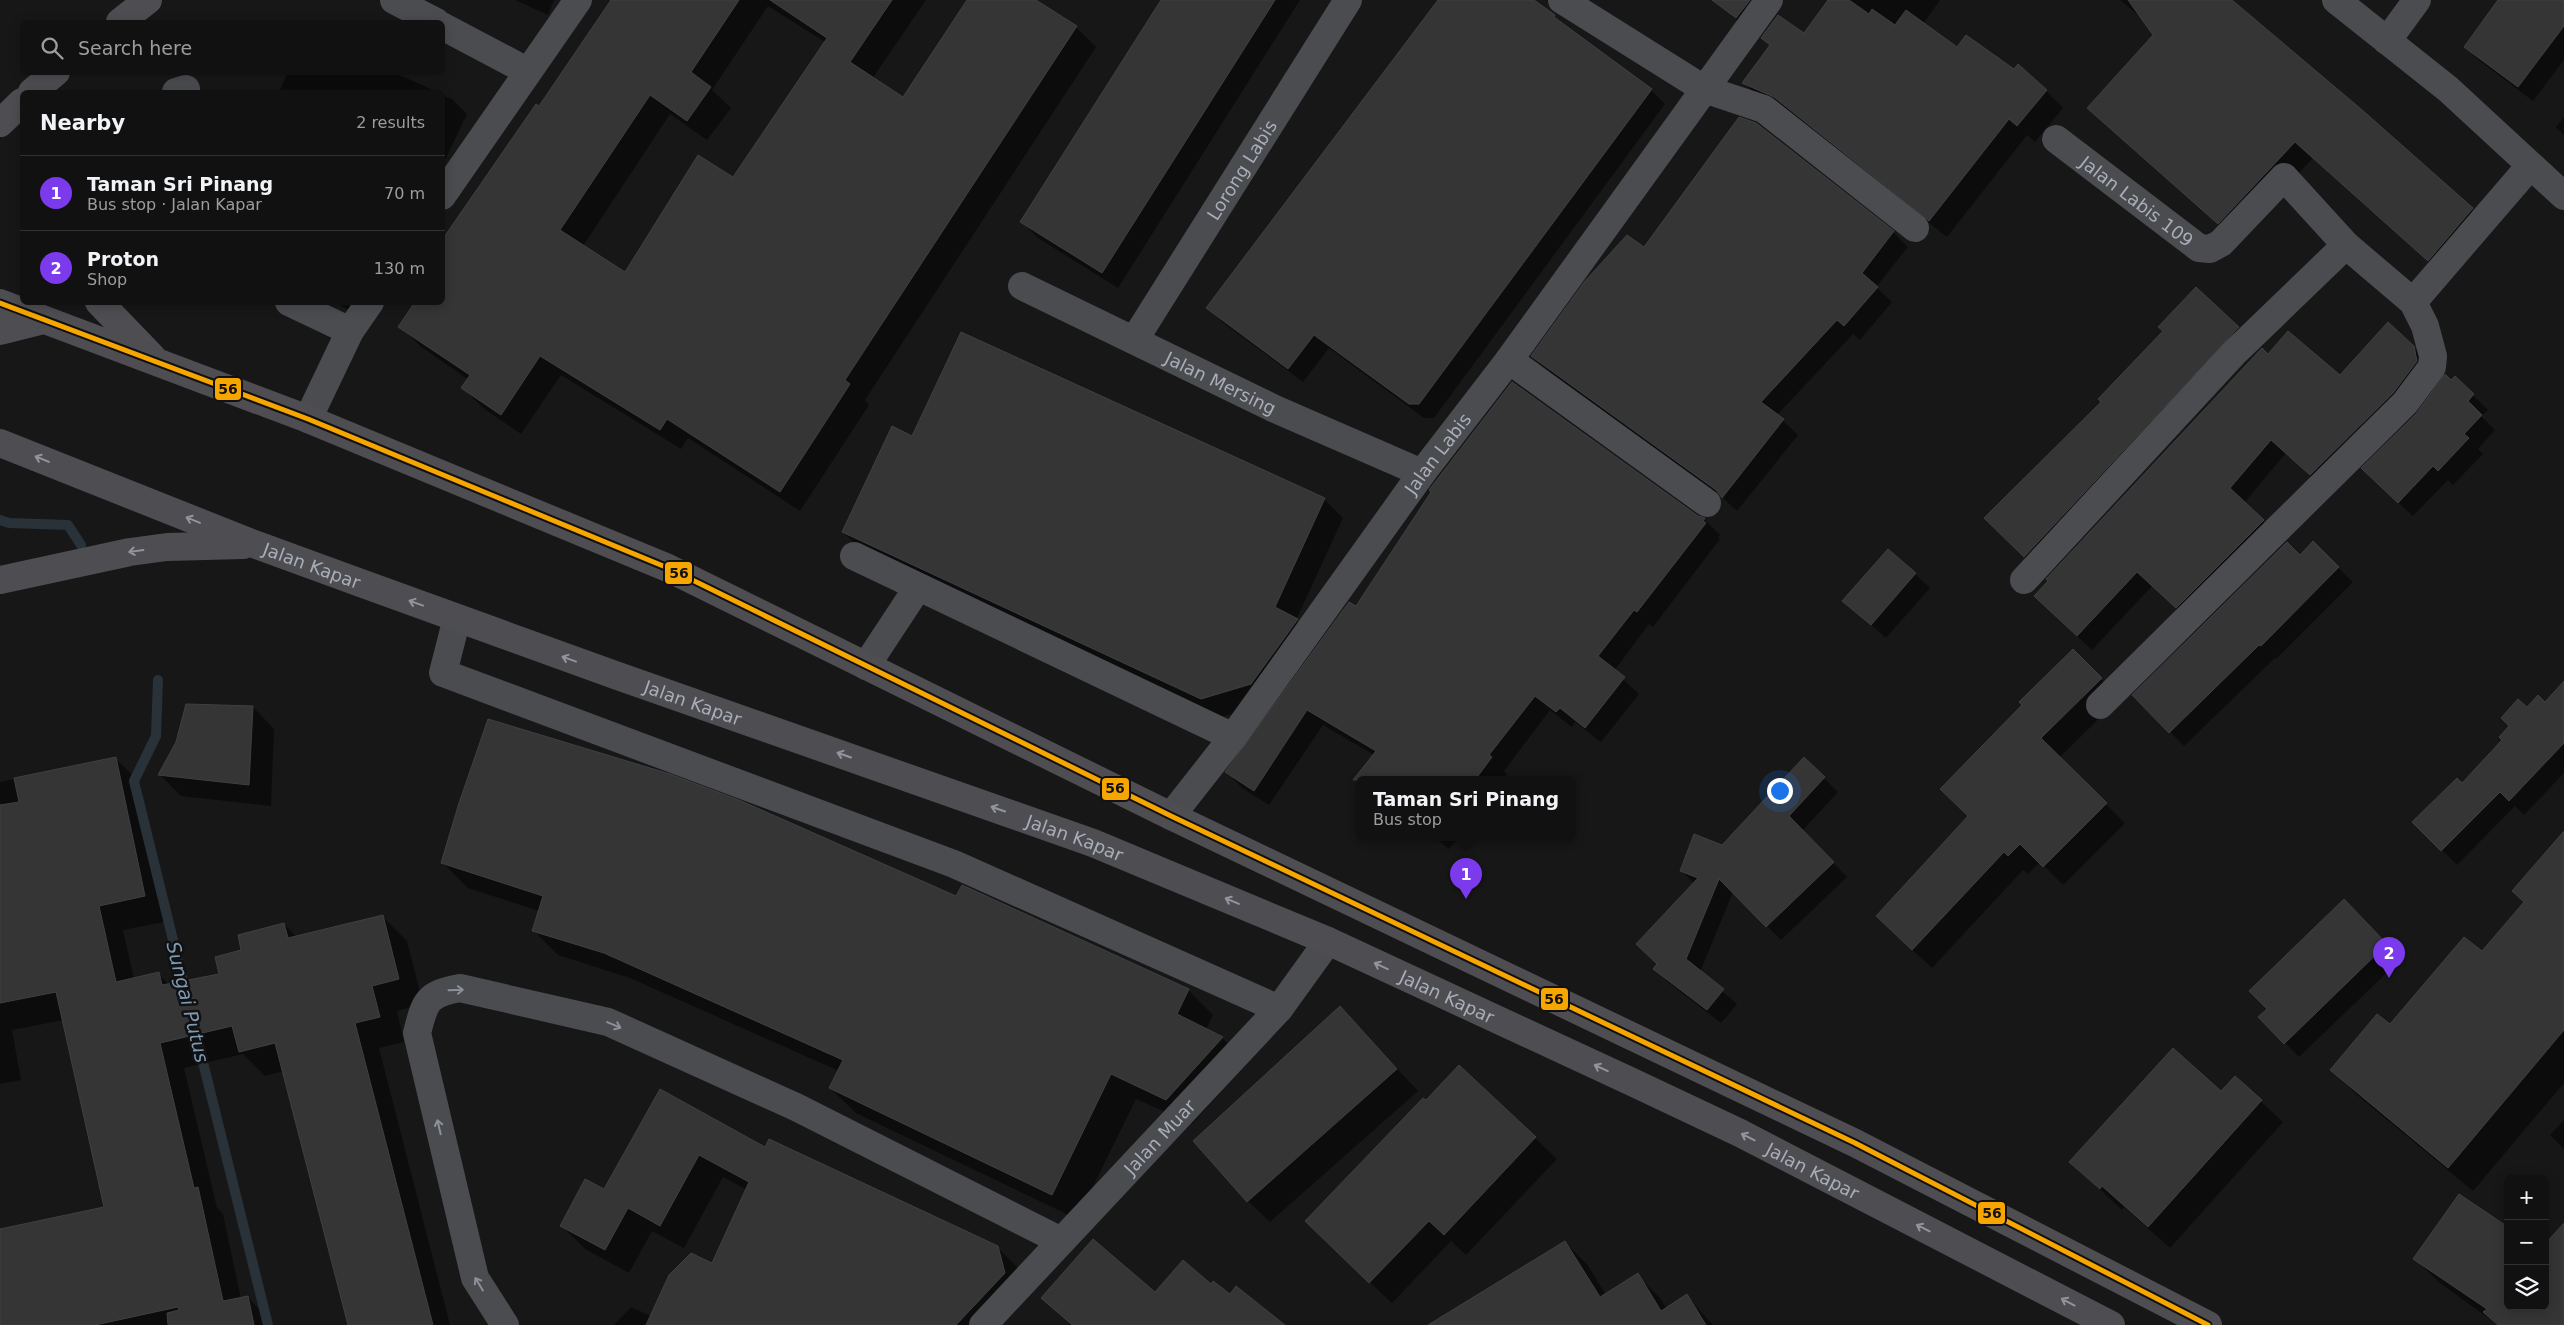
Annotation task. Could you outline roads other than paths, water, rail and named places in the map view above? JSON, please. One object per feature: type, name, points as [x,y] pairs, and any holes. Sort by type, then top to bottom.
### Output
[{"type":"highway","points":[[123,20],[148,0]]},
{"type":"highway","points":[[0,123],[20,105]]},
{"type":"highway","points":[[0,303],[308,419],[668,568],[1171,816],[1855,1143],[2208,1325]]},
{"type":"highway","points":[[102,305],[157,362]]},
{"type":"highway","points":[[0,332],[44,320]]},
{"type":"highway","name":"Jalan Kapar","points":[[0,443],[254,544],[457,618],[1093,843],[1328,941],[1740,1133],[2111,1325]]},
{"type":"highway","points":[[0,580],[130,552],[167,547],[254,544]]},
{"type":"street","points":[[394,0],[432,20]]},
{"type":"street","points":[[445,192],[578,0]]},
{"type":"street","name":"Lorong Labis","points":[[1135,339],[1348,0]]},
{"type":"street","points":[[1562,0],[1704,89],[1764,109],[1915,228]]},
{"type":"street","name":"Jalan Labis","points":[[1171,816],[1233,737],[1422,473],[1509,360],[1769,0]]},
{"type":"street","points":[[2336,0],[2448,89],[2564,196]]},
{"type":"street","points":[[2387,41],[2417,0]]},
{"type":"street","points":[[445,28],[527,71]]},
{"type":"street","name":"Jalan Labis 109","points":[[2056,139],[2199,248],[2210,249],[2221,243],[2284,177],[2346,244]]},
{"type":"street","points":[[2414,302],[2530,166]]},
{"type":"street","points":[[2024,580],[2233,354],[2346,244],[2414,302],[2425,326],[2433,356],[2432,367],[2420,386],[2100,705]]},
{"type":"street","name":"Jalan Mersing","points":[[1022,286],[1135,339],[1275,409],[1422,473]]},
{"type":"street","points":[[296,305],[350,331]]},
{"type":"street","points":[[308,419],[350,331],[368,305]]},
{"type":"street","points":[[1509,360],[1707,503]]},
{"type":"street","points":[[854,556],[1233,737]]},
{"type":"street","points":[[866,666],[918,587]]},
{"type":"street","points":[[457,618],[443,672],[954,864],[1279,1009]]},
{"type":"street","name":"Jalan Muar","points":[[983,1325],[1279,1009],[1328,941]]},
{"type":"street","points":[[505,1325],[475,1278],[417,1033],[424,1006],[440,991],[460,988],[608,1022],[796,1107],[1062,1241]]},
{"type":"waterway","points":[[0,520],[9,523],[68,525],[81,545]]},
{"type":"waterway","name":"Sungai Putus","points":[[158,680],[156,736],[134,781],[186,993]]},
{"type":"waterway","name":"Sungai Putus","points":[[193,1022],[268,1325]]},
{"type":"place","name":"Taman Sri Pinang","points":[[1466,899]]},
{"type":"place","name":"Proton","points":[[2389,978]]}]
